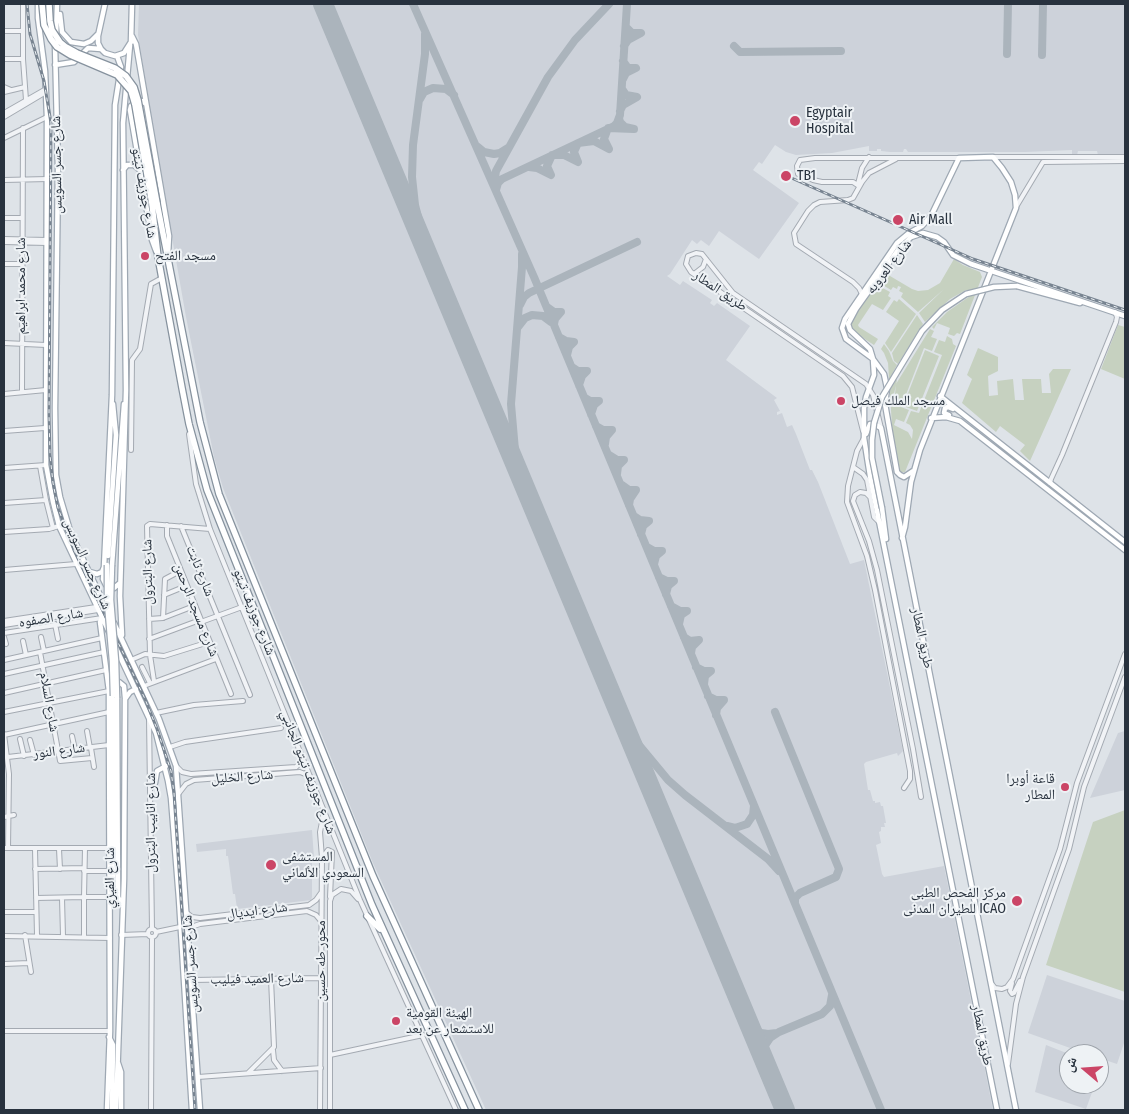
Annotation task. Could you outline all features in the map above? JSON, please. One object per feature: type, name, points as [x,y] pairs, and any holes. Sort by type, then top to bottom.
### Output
[{"type":"highway","points":[[42,4],[47,33],[57,47],[70,55],[117,75],[123,79],[131,91],[152,204],[158,257]]},
{"type":"highway","points":[[49,4],[52,30],[66,48],[115,68],[126,76],[134,87],[168,256]]},
{"type":"highway","name":"شارع جوزيف تيتو","points":[[168,256],[200,422],[219,494],[373,876],[479,1110]]},
{"type":"highway","name":"شارع جوزيف تيتو","points":[[158,257],[189,424],[207,490],[382,930],[464,1110]]},
{"type":"highway","points":[[367,916],[382,930]]},
{"type":"main road","name":"شارع جسر السويس","points":[[38,4],[47,117],[46,465],[60,526],[76,564],[149,716],[166,766],[171,798],[192,1110]]},
{"type":"main road","name":"شارع جسر السويس","points":[[58,4],[55,65],[58,169],[55,420],[58,486],[62,507],[74,542],[144,686],[176,766],[200,1110]]},
{"type":"main road","points":[[58,4],[61,29],[68,40],[76,44],[84,44],[93,39],[98,33]]},
{"type":"main road","points":[[105,4],[98,33],[98,43],[101,49],[108,55],[117,56],[124,53],[130,45]]},
{"type":"main road","points":[[122,639],[120,583],[128,387],[122,170],[123,124],[132,36],[132,4]]},
{"type":"main road","points":[[38,18],[48,19],[57,10]]},
{"type":"main road","points":[[40,35],[42,30],[47,28],[56,32]]},
{"type":"main road","name":"شارع جوزيف تيتو","points":[[132,36],[136,44],[169,236],[168,256]]},
{"type":"main road","points":[[55,65],[74,62],[88,48],[101,49]]},
{"type":"main road","points":[[110,909],[113,898],[114,857],[116,661],[108,566],[116,435],[112,395],[115,106],[121,67],[117,56]]},
{"type":"main road","name":"شارع جوزيف تيتو","points":[[146,104],[138,101],[132,104],[130,108],[152,240],[158,257]]},
{"type":"main road","points":[[902,538],[914,470],[931,418],[1016,208],[1011,182],[993,158],[959,158]]},
{"type":"main road","name":"شارع العروبه","points":[[873,359],[850,342],[843,332],[845,319],[897,243],[909,233],[922,226],[931,216],[959,158]]},
{"type":"main road","points":[[122,170],[131,165],[138,167],[140,170]]},
{"type":"main road","name":"شارع العروبه","points":[[873,359],[867,346],[850,330],[849,320],[895,254],[909,238],[920,234],[934,235],[957,257],[990,271],[1091,303]]},
{"type":"main road","points":[[47,265],[54,267],[58,265]]},
{"type":"main road","points":[[47,274],[53,271],[58,273]]},
{"type":"main road","points":[[887,556],[882,508],[872,458],[872,431],[879,406],[902,364],[926,326],[937,313],[966,294],[1000,286],[1017,286],[1083,304],[1091,303],[1125,316]]},
{"type":"main road","points":[[873,359],[886,380],[885,404],[897,472],[900,476],[904,477],[914,470]]},
{"type":"main road","points":[[864,438],[864,402],[874,375],[873,359]]},
{"type":"main road","points":[[120,583],[112,588],[106,585],[104,581],[108,566],[121,426],[128,387]]},
{"type":"main road","points":[[940,396],[1125,542]]},
{"type":"main road","points":[[959,412],[948,407],[944,410],[946,414],[954,416],[1125,550]]},
{"type":"main road","points":[[46,409],[51,411],[55,408]]},
{"type":"main road","points":[[931,418],[946,417],[960,421]]},
{"type":"main road","points":[[45,421],[49,419],[55,420]]},
{"type":"main road","points":[[864,438],[870,424],[881,428]]},
{"type":"main road","name":"طريق المطار","points":[[881,428],[1016,1110]]},
{"type":"main road","name":"طريق المطار","points":[[864,438],[906,660],[997,1110]]},
{"type":"main road","points":[[1054,495],[1059,490]]},
{"type":"main road","points":[[1063,502],[1068,496]]},
{"type":"main road","points":[[68,545],[74,542]]},
{"type":"main road","points":[[88,570],[97,574],[108,566]]},
{"type":"main road","name":"شارع الفيزي","points":[[102,618],[100,622],[109,691],[109,1037]]},
{"type":"main road","points":[[109,691],[113,683],[121,683],[124,688],[125,699],[124,879],[116,1110]]},
{"type":"main road","points":[[125,699],[130,692],[136,689]]},
{"type":"main road","points":[[115,697],[118,896],[122,906]]},
{"type":"main road","points":[[151,787],[155,783],[156,771],[166,766]]},
{"type":"main road","points":[[107,1110],[109,1037]]},
{"type":"main road","points":[[109,1037],[113,1045],[112,1110]]},
{"type":"main road","points":[[189,1058],[193,1060],[197,1058]]},
{"type":"main road","points":[[117,1062],[121,1069],[121,1110]]},
{"type":"main road","points":[[190,1069],[193,1066],[198,1068]]},
{"type":"street","points":[[22,4],[26,100]]},
{"type":"street","points":[[4,31],[23,31]]},
{"type":"street","points":[[4,59],[23,59]]},
{"type":"street","points":[[4,87],[11,90]]},
{"type":"street","points":[[4,92],[25,87]]},
{"type":"street","points":[[4,112],[46,91]]},
{"type":"street","points":[[4,117],[46,91]]},
{"type":"street","points":[[4,138],[47,117]]},
{"type":"street","name":"شارع محمد ابراهيم","points":[[22,392],[23,128]]},
{"type":"street","points":[[862,294],[853,282],[796,244],[794,236],[796,228],[812,206],[820,202],[850,199],[855,195],[862,168],[869,157]]},
{"type":"street","points":[[859,185],[854,182],[813,180],[798,174],[797,166],[800,160],[815,158],[959,158]]},
{"type":"street","points":[[859,185],[872,171],[897,158]]},
{"type":"street","points":[[993,158],[1042,160],[1125,159]]},
{"type":"street","points":[[1016,208],[1042,160]]},
{"type":"street","points":[[4,180],[48,179]]},
{"type":"street","points":[[4,218],[22,218]]},
{"type":"street","points":[[4,241],[47,241]]},
{"type":"street","name":"طريق المطار","points":[[864,438],[852,387],[843,376],[735,301],[716,284],[694,274],[686,264],[688,256],[696,252],[702,254],[731,291],[738,297],[821,352],[869,387],[881,428]]},
{"type":"street","points":[[694,274],[702,269],[706,259]]},
{"type":"street","points":[[4,264],[21,264]]},
{"type":"street","points":[[131,450],[128,387],[132,360],[140,349],[150,285],[153,281],[162,278]]},
{"type":"street","points":[[716,284],[724,282]]},
{"type":"street","points":[[735,301],[738,297]]},
{"type":"street","points":[[1050,483],[1116,322],[1115,312]]},
{"type":"street","points":[[4,343],[46,345]]},
{"type":"street","points":[[818,357],[821,352]]},
{"type":"street","points":[[832,367],[835,362]]},
{"type":"street","points":[[4,394],[46,390]]},
{"type":"street","name":"شارع جوزيف تيتو الجانبي","points":[[189,424],[196,484],[210,529],[360,900],[456,1110]]},
{"type":"street","points":[[4,431],[45,428]]},
{"type":"street","points":[[864,438],[857,451],[848,486],[847,502],[867,556],[875,590],[910,770],[910,779],[904,788]]},
{"type":"street","points":[[4,468],[46,465]]},
{"type":"street","points":[[40,466],[53,528]]},
{"type":"street","points":[[853,467],[865,476],[875,518],[880,523]]},
{"type":"street","points":[[871,498],[866,493],[860,492],[855,495],[853,501],[871,548],[881,589],[921,797]]},
{"type":"street","points":[[4,502],[46,500]]},
{"type":"street","name":"شارع البترول","points":[[152,682],[149,638],[147,526],[150,524],[210,529]]},
{"type":"street","name":"شارع مسجد الرحمن","points":[[167,525],[167,536],[180,571],[230,694]]},
{"type":"street","points":[[4,532],[60,526]]},
{"type":"street","name":"شارع ثابت","points":[[181,526],[250,695]]},
{"type":"street","points":[[4,570],[76,564]]},
{"type":"street","points":[[163,618],[165,578],[180,571]]},
{"type":"street","points":[[164,596],[186,586]]},
{"type":"street","points":[[875,590],[881,589]]},
{"type":"street","points":[[149,619],[163,618],[194,606]]},
{"type":"street","points":[[149,638],[242,607]]},
{"type":"street","name":"شارع الصفوه","points":[[4,623],[97,608]]},
{"type":"street","points":[[4,633],[102,618]]},
{"type":"street","points":[[55,624],[58,639]]},
{"type":"street","points":[[882,626],[888,625]]},
{"type":"street","points":[[4,637],[6,644]]},
{"type":"street","name":"شارع السلام","points":[[41,637],[42,666],[58,752]]},
{"type":"street","points":[[4,660],[102,638]]},
{"type":"street","points":[[23,641],[26,655]]},
{"type":"street","points":[[132,660],[142,655],[164,656],[209,642]]},
{"type":"street","points":[[4,674],[104,652]]},
{"type":"street","points":[[1023,977],[1012,994],[1010,991],[1013,979],[1060,849],[1077,783],[1125,654]]},
{"type":"street","points":[[144,686],[216,660]]},
{"type":"street","points":[[142,667],[152,682]]},
{"type":"street","points":[[4,693],[106,670]]},
{"type":"street","points":[[1008,1069],[1015,1012],[1023,977],[1069,849],[1084,787],[1125,677]]},
{"type":"street","points":[[4,712],[109,691]]},
{"type":"street","points":[[156,713],[194,705],[243,701]]},
{"type":"street","points":[[109,712],[4,734],[8,757],[9,802],[12,816],[6,848],[109,848]]},
{"type":"street","name":"شارع انابيب البترول","points":[[149,716],[154,930]]},
{"type":"street","points":[[170,747],[185,742],[281,728]]},
{"type":"street","points":[[88,731],[94,767]]},
{"type":"street","points":[[72,736],[75,750]]},
{"type":"street","points":[[20,740],[24,756]]},
{"type":"street","points":[[30,740],[34,754]]},
{"type":"street","name":"شارع النور","points":[[8,757],[109,745]]},
{"type":"street","points":[[58,752],[60,762],[92,758]]},
{"type":"street","points":[[295,773],[296,767],[303,760]]},
{"type":"street","points":[[176,766],[182,772],[189,774],[187,778],[190,781],[179,793]]},
{"type":"street","name":"شارع الخليل","points":[[189,774],[296,767]]},
{"type":"street","name":"شارع الخليل","points":[[190,781],[295,773],[304,773],[310,776]]},
{"type":"street","points":[[4,774],[9,774]]},
{"type":"street","points":[[4,788],[9,788]]},
{"type":"street","points":[[4,803],[9,802]]},
{"type":"street","name":"محور طه حسين","points":[[320,1108],[322,858],[320,832],[324,812]]},
{"type":"street","points":[[4,817],[12,816]]},
{"type":"street","points":[[84,848],[84,936]]},
{"type":"street","points":[[35,849],[37,935]]},
{"type":"street","points":[[59,849],[60,868]]},
{"type":"street","points":[[322,858],[328,850],[332,852],[330,901]]},
{"type":"street","points":[[35,869],[60,868],[109,871]]},
{"type":"street","name":"محور طه حسين","points":[[330,1108],[330,901],[334,892],[344,889],[351,891],[360,900]]},
{"type":"street","name":"شارع ايديال","points":[[195,918],[308,905],[318,898],[322,891]]},
{"type":"street","points":[[36,898],[109,897]]},
{"type":"street","points":[[62,898],[63,936]]},
{"type":"street","name":"شارع ايديال","points":[[196,925],[307,911],[316,915],[322,923]]},
{"type":"street","points":[[4,912],[36,912]]},
{"type":"street","points":[[187,913],[195,918],[196,925],[189,931]]},
{"type":"street","points":[[121,935],[150,936],[155,935],[154,930],[180,927]]},
{"type":"street","points":[[25,935],[31,972]]},
{"type":"street","points":[[4,936],[37,935],[110,938]]},
{"type":"street","points":[[150,936],[151,1110]]},
{"type":"street","points":[[4,964],[29,963]]},
{"type":"street","name":"شارع العميد فيليب","points":[[192,980],[321,978]]},
{"type":"street","points":[[271,979],[274,1060],[282,1071]]},
{"type":"street","points":[[992,983],[996,988],[1002,989],[1013,979]]},
{"type":"street","points":[[4,1031],[110,1031]]},
{"type":"street","points":[[330,1055],[423,1035]]},
{"type":"street","points":[[247,1073],[257,1062],[273,1050]]},
{"type":"street","points":[[198,1077],[321,1068]]},
{"type":"street","points":[[320,1108],[330,1108]]},
{"type":"shaded area","points":[[139,4],[1125,4],[1125,155],[1098,155],[1097,151],[1078,151],[1077,155],[1072,155],[1072,150],[908,152],[904,149],[903,152],[890,152],[881,151],[881,149],[869,151],[869,146],[832,153],[796,155],[786,152],[775,145],[762,164],[759,162],[753,170],[799,203],[759,259],[719,231],[709,246],[701,240],[697,244],[692,240],[667,276],[680,285],[683,281],[712,300],[710,303],[714,306],[717,303],[750,326],[726,360],[777,398],[774,400],[780,411],[777,412],[777,415],[782,413],[787,427],[792,425],[810,470],[812,470],[818,482],[850,564],[864,560],[903,751],[898,756],[897,753],[864,764],[868,790],[870,790],[873,801],[875,803],[880,802],[881,806],[883,806],[886,823],[884,823],[885,827],[881,827],[879,832],[881,843],[876,845],[882,874],[884,877],[944,866],[993,1110],[486,1110],[373,863],[223,488],[214,457],[186,317],[155,140],[138,35]]},
{"type":"shaded area","points":[[1125,731],[1125,790],[1090,798],[1118,733]]},
{"type":"shaded area","name":"المستشفى السعودي الألماني","points":[[312,830],[314,858],[312,858],[311,900],[237,909],[226,849],[197,852],[196,844]]},
{"type":"shaded area","points":[[1047,975],[1125,1001],[1125,1040],[1117,1064],[1109,1061],[1109,1044],[1059,1044],[1028,1033]]},
{"type":"shaded area","points":[[1046,1045],[1059,1050],[1059,1094],[1091,1094],[1086,1109],[1035,1092]]},
{"type":"green space","points":[[954,259],[980,272],[982,277],[960,334],[957,333],[954,336],[948,334],[950,328],[937,323],[934,329],[932,327],[947,312],[970,296],[969,290],[950,299],[925,322],[919,313],[944,289],[918,312],[901,297],[903,293],[899,291],[901,287],[898,286],[897,289],[893,287],[891,290],[881,284],[881,278],[885,273],[912,289],[918,291],[928,290],[940,283]]},
{"type":"green space","points":[[879,286],[890,292],[888,296],[891,298],[883,310],[872,304],[858,325],[878,339],[874,345],[854,332],[851,325],[852,319],[874,288]]},
{"type":"green space","points":[[899,299],[916,314],[891,352],[885,343],[899,321],[886,312],[894,300],[897,302]]},
{"type":"green space","points":[[917,315],[923,324],[898,364],[894,361],[892,353]]},
{"type":"green space","points":[[1118,325],[1125,327],[1125,379],[1101,369]]},
{"type":"green space","points":[[930,329],[934,331],[931,337],[937,339],[932,351],[924,348],[902,405],[895,394],[896,384]]},
{"type":"green space","points":[[947,336],[952,339],[953,344],[956,346],[905,472],[901,472],[898,467],[892,426],[888,363],[881,349],[884,344],[897,365],[891,376],[897,380],[894,394],[901,407],[909,410],[904,422],[896,419],[894,425],[908,432],[912,439],[913,430],[906,423],[911,411],[919,413],[942,355],[934,352],[939,340],[945,342]]},
{"type":"green space","points":[[978,348],[998,357],[998,371],[988,376],[989,396],[998,395],[997,381],[1013,379],[1015,400],[1024,400],[1022,379],[1041,379],[1042,393],[1051,393],[1049,374],[1053,369],[1071,369],[1030,461],[1020,451],[1025,445],[1000,426],[996,432],[962,403],[972,379],[967,375]]},
{"type":"green space","points":[[925,350],[939,356],[917,411],[903,406]]},
{"type":"green space","points":[[1125,810],[1125,992],[1046,965],[1093,822]]},
{"type":"taxiway","points":[[326,4],[327,13]]},
{"type":"taxiway","points":[[413,4],[534,277],[881,1110]]},
{"type":"taxiway","points":[[494,184],[496,171],[548,77],[575,40],[609,4]]},
{"type":"taxiway","points":[[496,190],[498,183],[502,179],[617,123],[620,115],[627,4]]},
{"type":"taxiway","points":[[1007,54],[1008,4]]},
{"type":"taxiway","points":[[1042,55],[1043,4]]},
{"type":"taxiway","points":[[624,46],[628,40],[641,33],[632,33],[626,27]]},
{"type":"taxiway","points":[[425,34],[425,54],[413,145],[412,177],[415,205],[427,252]]},
{"type":"taxiway","points":[[734,46],[740,52],[841,51]]},
{"type":"taxiway","points":[[623,61],[628,68],[636,68],[626,73],[623,79]]},
{"type":"taxiway","points":[[420,99],[424,92],[433,88],[446,89],[454,95]]},
{"type":"taxiway","points":[[620,111],[623,105],[637,97],[626,95],[622,89]]},
{"type":"taxiway","points":[[529,167],[537,168],[551,175],[547,166],[552,155],[564,155],[578,162],[574,152],[578,143],[594,141],[609,149],[604,139],[608,128],[634,129],[625,127],[619,118]]},
{"type":"taxiway","points":[[478,147],[484,152],[494,154],[508,148]]},
{"type":"taxiway","points":[[520,305],[524,297],[529,293],[637,242]]},
{"type":"taxiway","points":[[522,254],[511,404],[515,450],[524,485]]},
{"type":"taxiway","points":[[547,307],[554,312],[561,312],[555,319],[554,324]]},
{"type":"taxiway","points":[[518,327],[525,318],[532,315],[543,316],[551,322]]},
{"type":"taxiway","points":[[559,337],[566,341],[574,342],[569,347],[567,355]]},
{"type":"taxiway","points":[[572,367],[578,371],[587,371],[582,376],[579,385]]},
{"type":"taxiway","points":[[585,398],[590,401],[599,401],[594,405],[591,414]]},
{"type":"taxiway","points":[[596,426],[603,430],[612,430],[606,437],[605,444]]},
{"type":"taxiway","points":[[609,455],[617,460],[624,460],[618,466],[617,474]]},
{"type":"taxiway","points":[[622,485],[629,490],[636,490],[630,499],[629,505]]},
{"type":"taxiway","points":[[634,516],[640,520],[649,521],[643,526],[641,534]]},
{"type":"taxiway","points":[[647,547],[654,551],[662,551],[656,556],[654,564]]},
{"type":"taxiway","points":[[659,577],[667,581],[674,581],[668,586],[666,594]]},
{"type":"taxiway","points":[[671,606],[680,611],[687,611],[681,615],[679,624]]},
{"type":"taxiway","points":[[684,637],[690,641],[699,640],[692,647],[691,653]]},
{"type":"taxiway","points":[[696,667],[704,671],[711,671],[705,676],[704,684]]},
{"type":"taxiway","points":[[708,696],[716,700],[724,700],[717,708],[716,715]]},
{"type":"taxiway","points":[[775,712],[839,869],[836,877],[800,893],[795,898],[795,902]]},
{"type":"taxiway","points":[[620,715],[639,745],[668,780],[768,859],[779,871]]},
{"type":"taxiway","points":[[727,826],[735,828],[747,824],[753,815],[754,806]]},
{"type":"taxiway","points":[[765,1061],[764,1047],[770,1038],[779,1032],[822,1014],[830,1006],[832,995]]},
{"type":"taxiway","points":[[748,1022],[761,1033],[777,1033]]},
{"type":"runway","points":[[323,4],[785,1110]]},
{"type":"railway","points":[[27,4],[30,34],[44,81],[51,123],[49,415],[53,483],[58,508],[74,550],[145,699],[171,771],[195,1110]]},
{"type":"railway","points":[[787,176],[973,259],[1125,310]]},
{"type":"place","name":"Egyptair Hospital","points":[[795,121]]},
{"type":"place","name":"TB1","points":[[786,176]]},
{"type":"place","name":"Air Mall","points":[[898,220]]},
{"type":"place","name":"مسجد الفتح","points":[[145,256]]},
{"type":"place","name":"مسجد الملك فيصل","points":[[841,401]]},
{"type":"place","name":"قاعة أوبرا المطار","points":[[1065,787]]},
{"type":"place","name":"المستشفى السعودي الألماني","points":[[271,865]]},
{"type":"place","name":"مركز الفحص الطبى للطيران المدنى ICAO","points":[[1017,901]]},
{"type":"place","name":"الهيئة القومية للاستشعار عن بعد","points":[[396,1021]]}]
